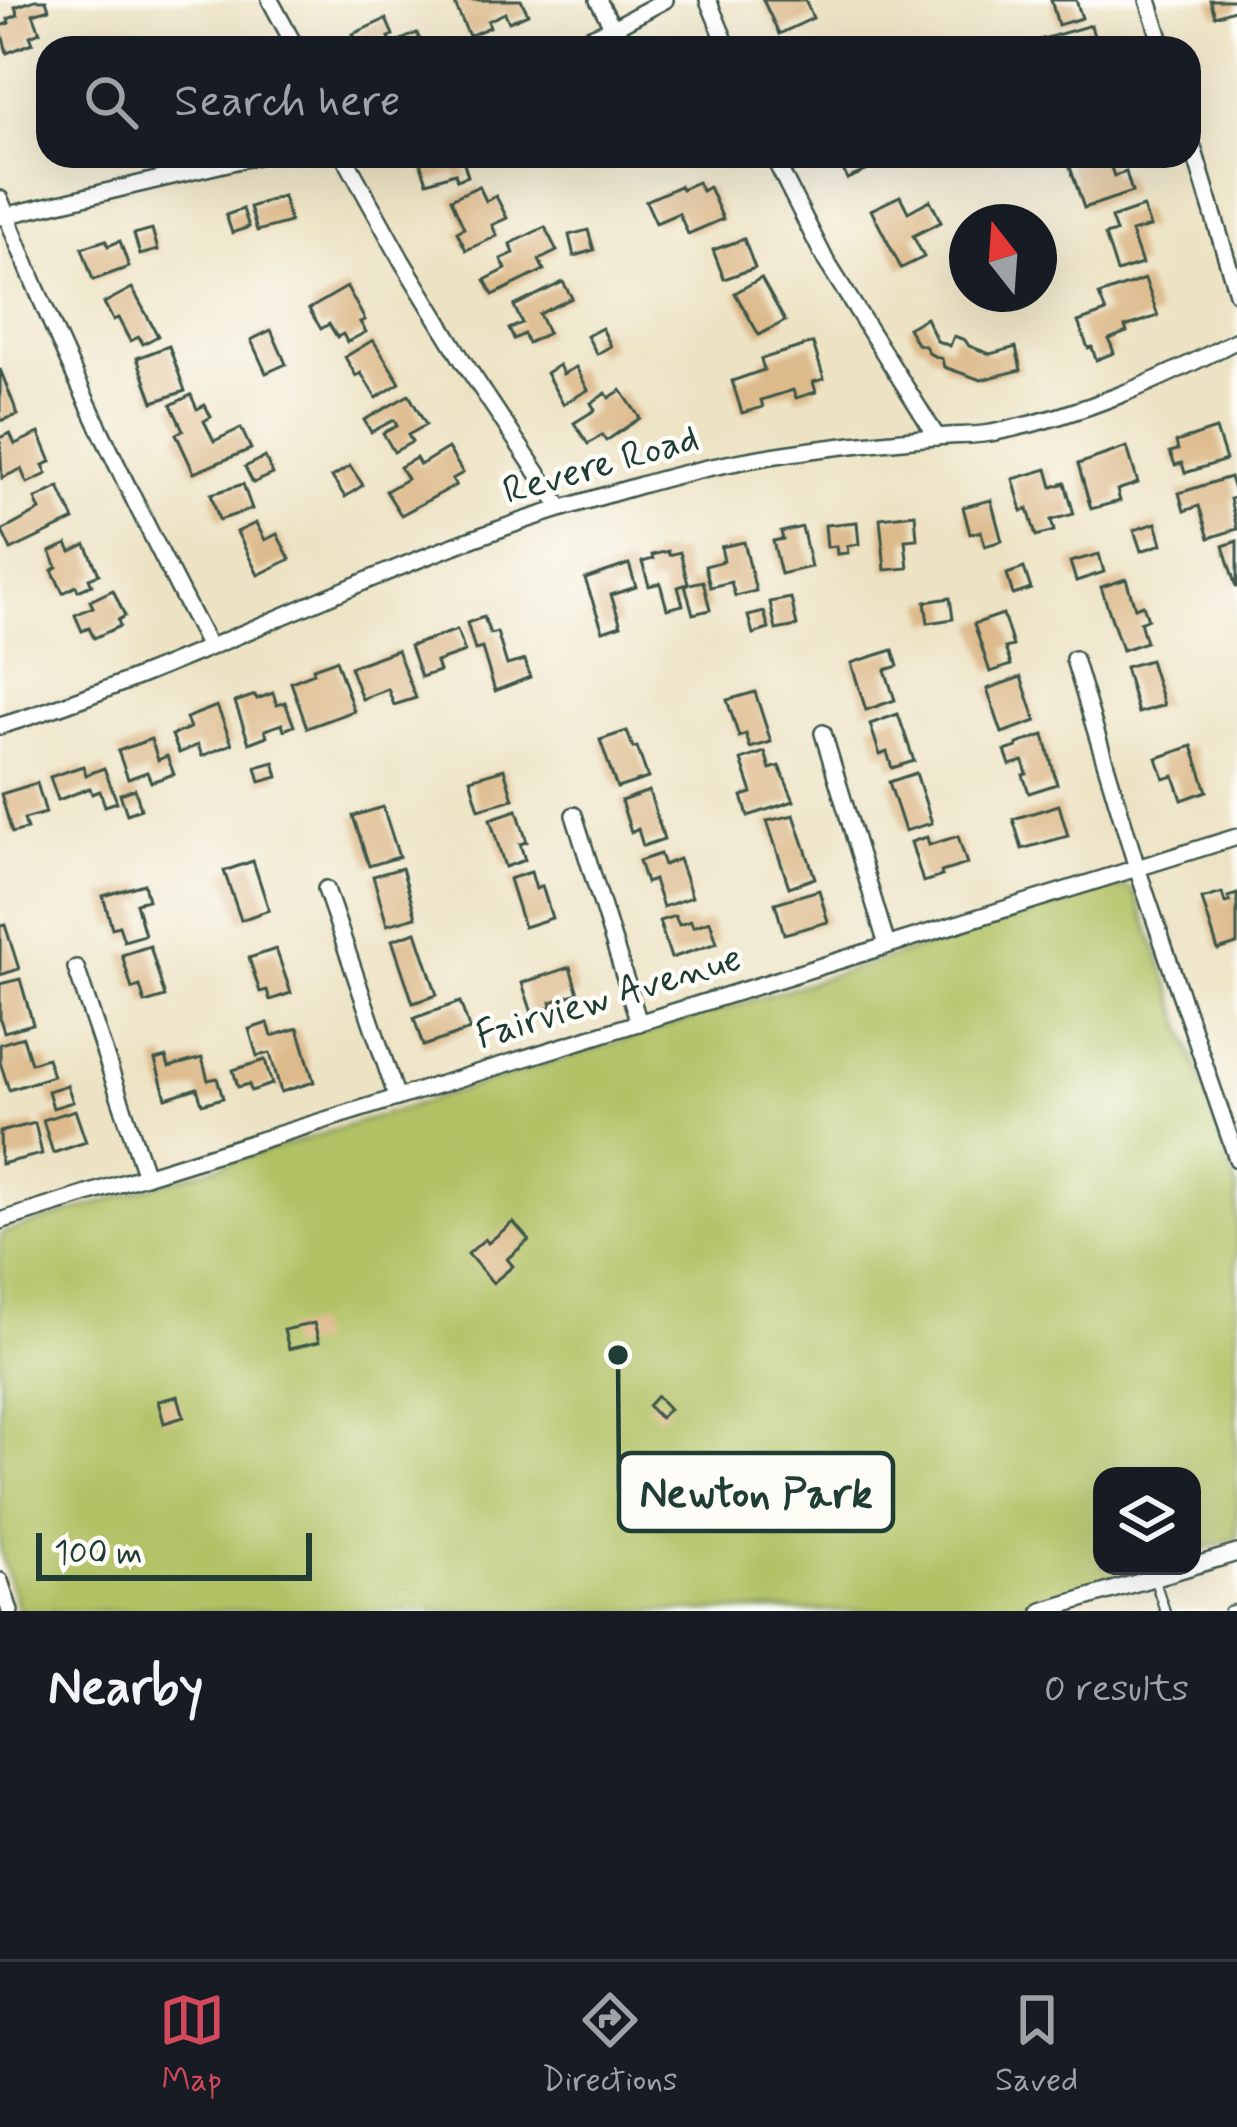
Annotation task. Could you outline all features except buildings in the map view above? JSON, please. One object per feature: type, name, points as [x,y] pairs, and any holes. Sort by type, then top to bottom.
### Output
[{"type":"street","points":[[270,0],[290,36]]},
{"type":"street","points":[[598,0],[613,28]]},
{"type":"street","points":[[593,36],[665,0]]},
{"type":"street","points":[[709,0],[723,36]]},
{"type":"street","points":[[1148,0],[1158,36]]},
{"type":"street","points":[[1201,165],[1230,240],[1237,293]]},
{"type":"street","points":[[200,168],[2,210],[96,427],[209,647]]},
{"type":"street","points":[[351,168],[451,341],[561,508]]},
{"type":"street","points":[[778,168],[826,261],[937,437]]},
{"type":"street","name":"Revere Road","points":[[0,726],[146,676],[497,530],[561,508],[725,465],[1007,430],[1116,398],[1237,340]]},
{"type":"street","points":[[1074,659],[1138,868],[1237,1159]]},
{"type":"street","points":[[823,733],[887,946]]},
{"type":"street","points":[[574,815],[639,1023]]},
{"type":"street","name":"Fairview Avenue","points":[[0,1221],[1237,837]]},
{"type":"street","points":[[326,889],[397,1098]]},
{"type":"street","points":[[76,968],[146,1176]]},
{"type":"street","points":[[1042,1611],[1095,1604],[1154,1578],[1237,1553]]},
{"type":"street","points":[[0,1581],[10,1611]]},
{"type":"lane","points":[[1154,1578],[1165,1611]]},
{"type":"green space","points":[[1116,887],[1128,888],[1136,896],[1170,986],[1237,1189],[1237,1538],[1201,1549],[1201,1467],[1093,1467],[1093,1575],[1118,1575],[1003,1611],[19,1611],[0,1551],[0,1234]]},
{"type":"place","name":"Newton Park","points":[[618,1355]]}]
